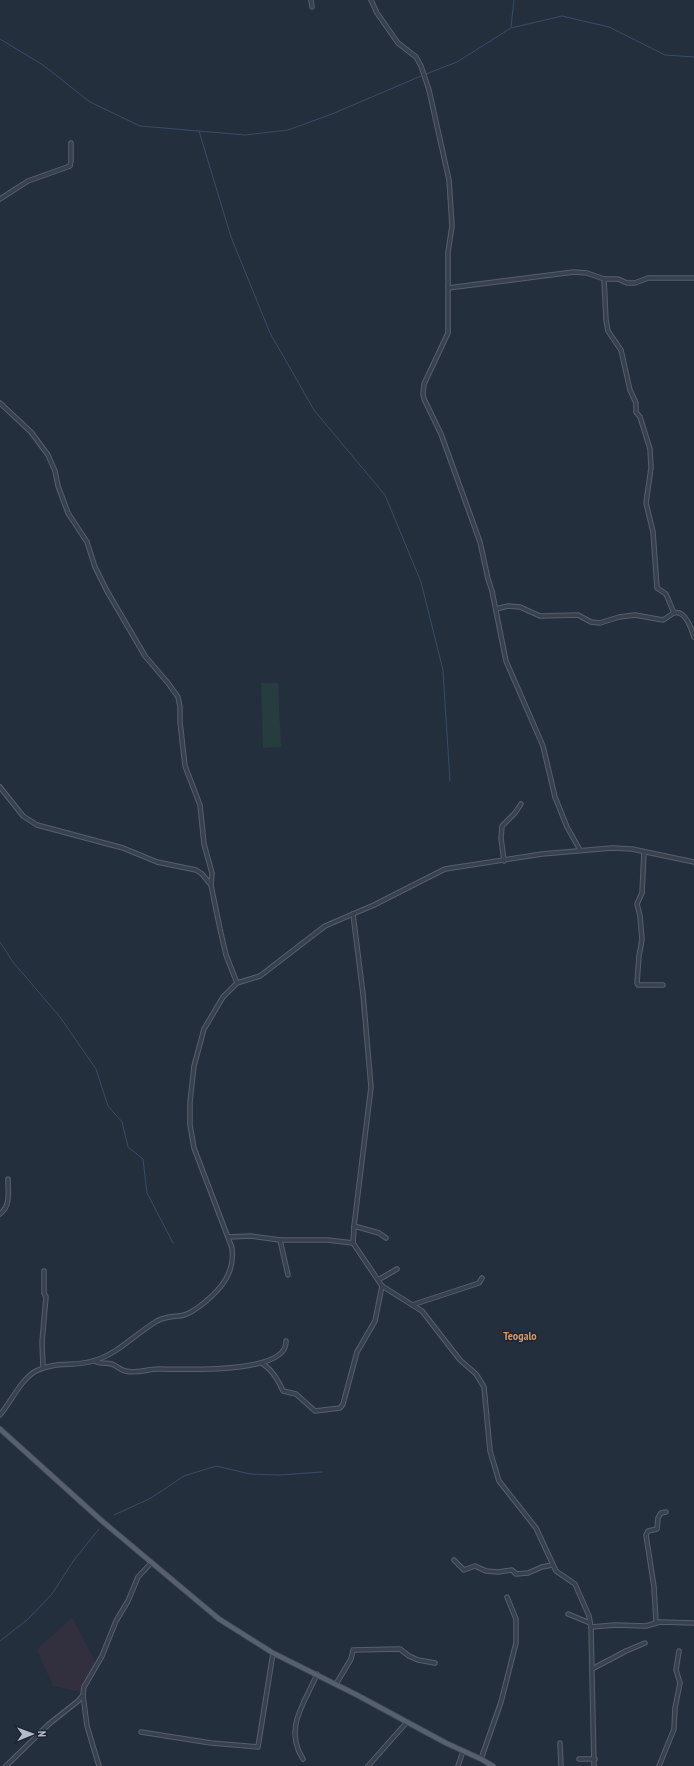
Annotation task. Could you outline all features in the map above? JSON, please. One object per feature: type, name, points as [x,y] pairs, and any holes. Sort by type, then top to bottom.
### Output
[{"type":"main road","points":[[0,1429],[102,1521],[218,1619],[273,1652],[463,1751],[481,1758],[493,1766]]},
{"type":"street","points":[[311,0],[312,7]]},
{"type":"street","points":[[371,0],[377,12],[398,43],[418,60],[429,90],[449,180],[452,226],[448,252],[448,333],[430,371],[423,394],[431,416],[441,434],[480,542],[496,609],[506,661],[543,746],[555,797],[567,827],[580,850]]},
{"type":"street","points":[[0,199],[28,181],[70,166],[71,143]]},
{"type":"street","points":[[448,288],[574,272],[587,273],[604,279],[616,279],[627,283],[635,283],[648,278],[694,278]]},
{"type":"street","points":[[604,279],[608,331],[621,350],[630,390],[636,403],[636,412],[640,417],[650,449],[651,468],[646,503],[653,532],[656,588],[666,594],[674,613]]},
{"type":"street","points":[[0,403],[31,432],[48,455],[55,471],[58,486],[68,513],[87,542],[95,567],[107,591],[145,656],[178,697],[185,762],[200,805],[204,844],[212,873],[211,885],[220,929],[226,955],[237,983]]},
{"type":"street","points":[[496,609],[508,606],[520,607],[540,616],[578,615],[591,622],[600,624],[619,617],[635,615],[663,620],[674,613],[682,614],[694,636]]},
{"type":"street","points":[[0,787],[20,813],[32,823],[123,848],[157,862],[196,870],[202,874],[211,885]]},
{"type":"street","points":[[504,861],[501,838],[502,826],[515,813],[521,804]]},
{"type":"street","points":[[0,1415],[32,1373],[43,1368],[62,1363],[87,1363],[95,1361],[120,1348],[156,1322],[190,1312],[217,1292],[227,1278],[233,1262],[232,1248],[194,1148],[190,1125],[190,1102],[194,1066],[204,1030],[223,997],[237,983],[260,976],[325,926],[445,869],[580,850],[612,848],[632,849],[694,862]]},
{"type":"street","points":[[644,852],[642,893],[637,904],[640,916],[642,940],[637,984],[663,985]]},
{"type":"street","points":[[353,914],[361,974],[371,1087],[353,1243],[382,1286],[422,1311],[460,1360],[476,1374],[484,1387],[489,1446],[497,1475],[511,1498],[536,1528],[556,1571],[575,1584],[586,1609],[590,1625],[594,1766]]},
{"type":"street","points":[[0,1214],[6,1210],[8,1206],[8,1179]]},
{"type":"street","points":[[354,1226],[379,1233],[386,1238]]},
{"type":"street","points":[[229,1237],[251,1236],[280,1240],[328,1240],[353,1243]]},
{"type":"street","points":[[280,1240],[288,1275]]},
{"type":"street","points":[[378,1280],[397,1269]]},
{"type":"street","points":[[43,1368],[42,1342],[46,1297],[44,1293],[44,1271]]},
{"type":"street","points":[[412,1305],[479,1283],[482,1278]]},
{"type":"street","points":[[261,1364],[266,1366],[272,1375],[277,1378],[283,1391],[296,1394],[313,1409],[318,1411],[340,1408],[343,1404],[357,1352],[375,1321],[382,1286]]},
{"type":"street","points":[[95,1361],[100,1364],[112,1364],[125,1371],[139,1372],[153,1369],[209,1370],[261,1364],[282,1353],[287,1346],[286,1341]]},
{"type":"street","points":[[656,1622],[654,1587],[646,1535],[648,1531],[658,1529],[659,1516],[666,1512]]},
{"type":"street","points":[[454,1560],[464,1570],[475,1566],[498,1572],[512,1570],[516,1574],[528,1573],[552,1564]]},
{"type":"street","points":[[99,1766],[87,1726],[83,1696],[86,1684],[102,1656],[116,1621],[128,1601],[138,1577],[152,1563]]},
{"type":"street","points":[[481,1758],[501,1702],[516,1643],[516,1619],[507,1597]]},
{"type":"street","points":[[568,1614],[590,1625],[641,1626],[656,1622],[694,1623]]},
{"type":"street","points":[[592,1670],[626,1651],[645,1643]]},
{"type":"street","points":[[336,1684],[351,1659],[353,1650],[400,1649],[409,1656],[418,1660],[435,1663]]},
{"type":"street","points":[[659,1766],[674,1729],[675,1708],[680,1683],[676,1670],[679,1651]]},
{"type":"street","points":[[141,1732],[211,1743],[258,1747],[273,1652]]},
{"type":"street","points":[[303,1759],[295,1746],[295,1726],[317,1674]]},
{"type":"street","points":[[6,1766],[49,1724],[83,1696]]},
{"type":"street","points":[[368,1766],[408,1722]]},
{"type":"street","points":[[560,1743],[561,1766]]},
{"type":"street","points":[[458,1766],[463,1751]]},
{"type":"street","points":[[579,1759],[595,1759]]},
{"type":"shaded area","points":[[72,1617],[95,1662],[81,1692],[53,1686],[37,1650]]},
{"type":"green space","points":[[261,683],[278,683],[281,747],[263,748]]},
{"type":"waterway","points":[[511,27],[514,0]]},
{"type":"waterway","points":[[426,74],[457,62],[511,28],[562,16],[609,27],[665,55],[694,57]]},
{"type":"waterway","points":[[0,39],[43,65],[90,102],[140,126],[245,135],[288,130],[332,114],[421,76]]},
{"type":"waterway","points":[[199,131],[231,237],[270,333],[314,410],[385,495],[421,582],[443,670],[450,781]]},
{"type":"waterway","points":[[0,942],[13,962],[60,1017],[96,1069],[108,1106],[122,1122],[128,1147],[143,1159],[147,1193],[173,1243]]},
{"type":"waterway","points":[[114,1515],[151,1498],[184,1476],[216,1466],[250,1474],[279,1475],[322,1472]]},
{"type":"waterway","points":[[0,1641],[28,1619],[52,1594],[74,1560],[99,1529]]},
{"type":"district","name":"Teogalo","points":[[520,1336]]}]
